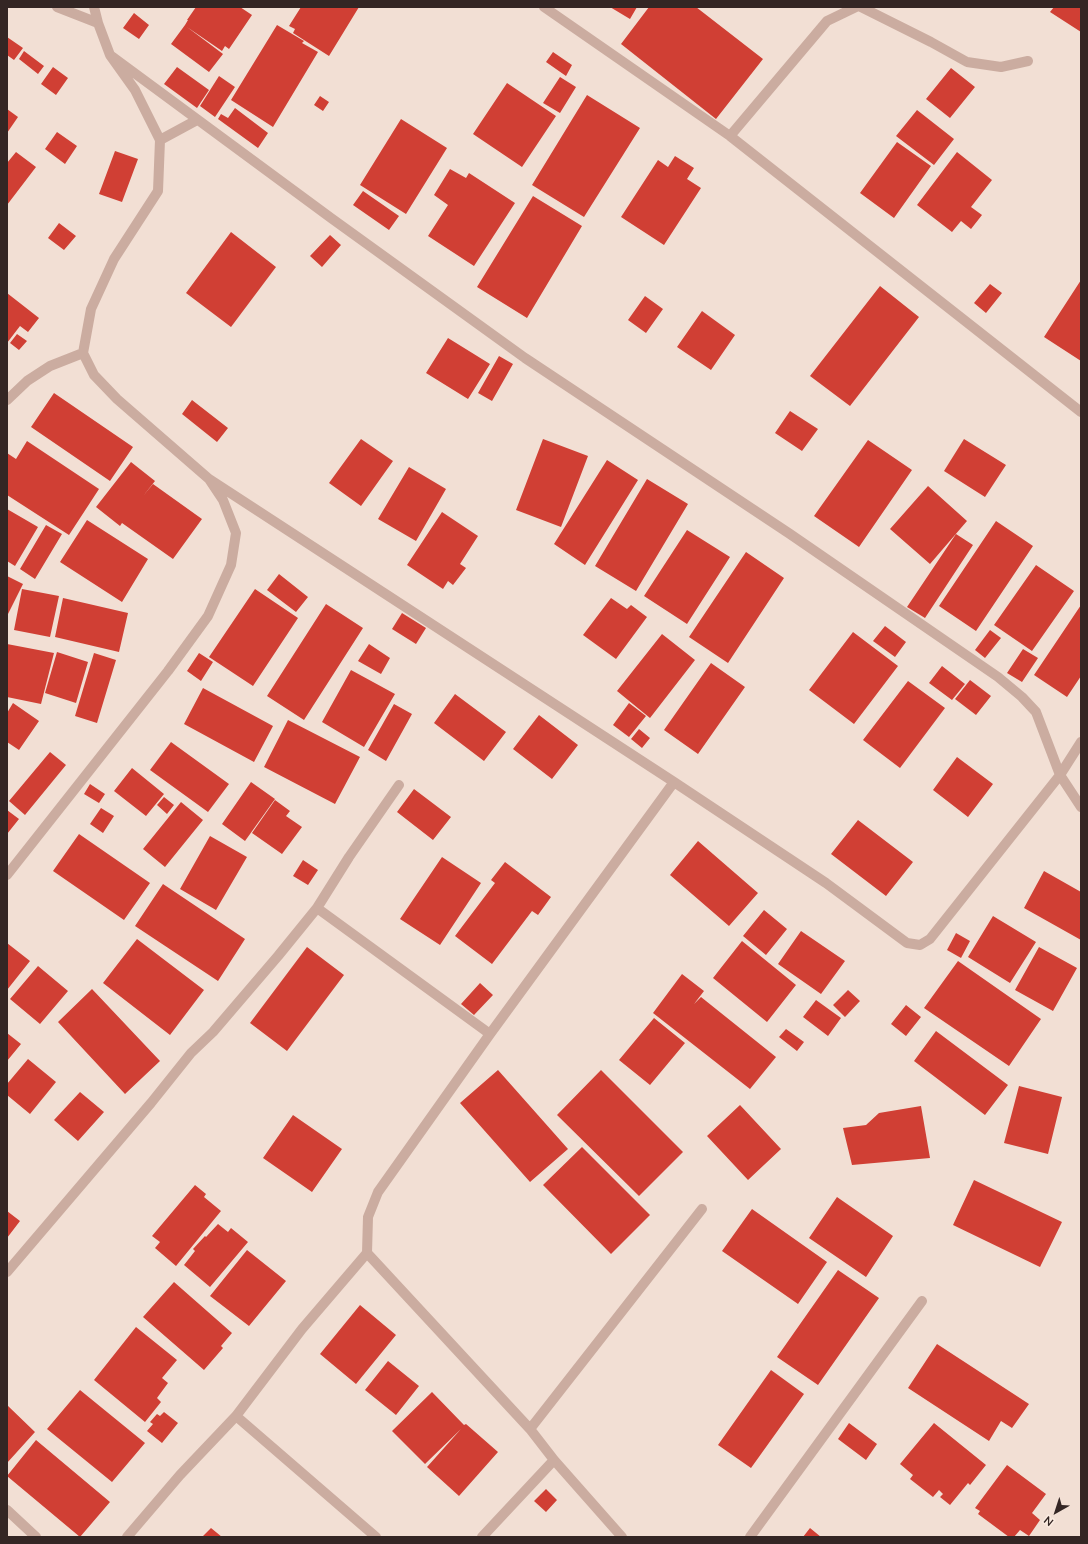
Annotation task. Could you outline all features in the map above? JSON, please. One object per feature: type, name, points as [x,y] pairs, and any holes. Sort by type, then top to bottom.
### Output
[{"type":"street","points":[[57,7],[98,23]]},
{"type":"street","points":[[94,7],[98,23],[110,55],[135,90],[160,140],[158,191],[114,259],[91,309],[82,353],[94,375],[116,399],[209,479],[674,782],[826,883],[907,943],[920,946],[930,940],[1060,775],[1081,742]]},
{"type":"street","points":[[544,7],[730,136],[1081,412]]},
{"type":"street","points":[[730,136],[827,21],[856,7]]},
{"type":"street","points":[[861,7],[967,62],[1001,67],[1028,61]]},
{"type":"street","points":[[110,55],[525,358],[790,534],[998,677],[1022,697],[1036,712],[1060,775],[1081,807]]},
{"type":"street","points":[[160,140],[197,120]]},
{"type":"street","points":[[7,400],[27,381],[50,366],[82,353]]},
{"type":"street","points":[[7,875],[168,671],[208,616],[231,565],[236,533],[223,500],[209,479]]},
{"type":"street","points":[[127,1537],[180,1475],[236,1416],[302,1329],[367,1254],[368,1216],[378,1192],[490,1034],[674,782]]},
{"type":"street","points":[[7,1272],[151,1103],[191,1053],[212,1032],[278,956],[317,908],[399,785]]},
{"type":"street","points":[[317,908],[490,1034]]},
{"type":"street","points":[[530,1429],[702,1209]]},
{"type":"street","points":[[367,1254],[530,1429],[554,1460],[622,1537]]},
{"type":"street","points":[[750,1537],[922,1301]]},
{"type":"street","points":[[236,1416],[376,1537]]},
{"type":"street","points":[[482,1537],[554,1460]]},
{"type":"street","points":[[7,1510],[36,1537]]},
{"type":"building","points":[[196,7],[240,7],[252,15],[229,49],[225,46],[222,51],[187,27],[223,54],[209,72],[171,44]]},
{"type":"building","points":[[301,7],[359,7],[329,56],[293,33],[295,29],[289,26]]},
{"type":"building","points":[[610,7],[637,7],[630,19]]},
{"type":"building","points":[[649,7],[696,7],[763,59],[716,119],[621,44]]},
{"type":"building","points":[[1054,7],[1081,7],[1081,32],[1050,12]]},
{"type":"building","points":[[134,13],[149,25],[139,39],[123,28]]},
{"type":"building","points":[[277,25],[304,41],[302,43],[318,52],[273,127],[231,100]]},
{"type":"building","points":[[7,37],[23,48],[14,60],[7,55]]},
{"type":"building","points":[[24,51],[44,66],[38,74],[19,59]]},
{"type":"building","points":[[553,52],[572,65],[566,76],[546,62]]},
{"type":"building","points":[[53,67],[68,78],[56,95],[41,84]]},
{"type":"building","points":[[177,67],[209,90],[197,108],[164,84]]},
{"type":"building","points":[[951,68],[975,87],[950,118],[926,99]]},
{"type":"building","points":[[219,76],[235,87],[215,117],[200,106]]},
{"type":"building","points":[[560,77],[576,87],[560,113],[543,103]]},
{"type":"building","points":[[507,83],[556,116],[522,167],[473,134]]},
{"type":"building","points":[[587,95],[640,128],[584,217],[532,185]]},
{"type":"building","points":[[320,96],[329,102],[323,111],[314,105]]},
{"type":"building","points":[[235,108],[268,133],[258,148],[218,119],[221,114],[228,118]]},
{"type":"building","points":[[7,109],[18,117],[7,133]]},
{"type":"building","points":[[917,110],[954,139],[934,165],[896,136]]},
{"type":"building","points":[[401,119],[447,148],[406,214],[360,185]]},
{"type":"building","points":[[57,132],[77,146],[65,164],[45,149]]},
{"type":"building","points":[[897,142],[931,166],[894,218],[860,193]]},
{"type":"building","points":[[115,151],[138,159],[122,202],[99,194]]},
{"type":"building","points":[[16,152],[36,167],[7,205],[7,163]]},
{"type":"building","points":[[957,152],[992,180],[971,207],[982,215],[971,229],[961,221],[952,232],[917,205]]},
{"type":"building","points":[[675,156],[694,168],[687,179],[701,188],[664,245],[621,217],[658,160],[668,167]]},
{"type":"building","points":[[450,169],[466,178],[469,173],[515,203],[474,266],[428,236],[448,205],[434,195]]},
{"type":"building","points":[[363,191],[399,216],[389,230],[353,205]]},
{"type":"building","points":[[533,196],[582,226],[527,318],[477,287]]},
{"type":"building","points":[[59,223],[76,236],[64,250],[48,238]]},
{"type":"building","points":[[231,232],[276,267],[231,327],[186,293]]},
{"type":"building","points":[[330,235],[341,245],[322,267],[310,256]]},
{"type":"building","points":[[1081,280],[1081,361],[1044,337]]},
{"type":"building","points":[[990,284],[1002,293],[986,313],[974,303]]},
{"type":"building","points":[[880,286],[919,317],[850,406],[810,376]]},
{"type":"building","points":[[7,293],[39,318],[28,332],[20,326],[7,343]]},
{"type":"building","points":[[645,296],[663,309],[646,333],[628,320]]},
{"type":"building","points":[[702,311],[735,335],[711,370],[677,347]]},
{"type":"building","points":[[17,334],[27,341],[19,350],[10,343]]},
{"type":"building","points":[[448,338],[490,364],[468,399],[426,373]]},
{"type":"building","points":[[499,356],[513,364],[492,401],[478,393]]},
{"type":"building","points":[[54,393],[133,447],[110,481],[31,427]]},
{"type":"building","points":[[192,400],[228,428],[217,442],[182,414]]},
{"type":"building","points":[[790,411],[818,429],[802,451],[775,433]]},
{"type":"building","points":[[361,439],[393,461],[361,506],[329,483]]},
{"type":"building","points":[[543,439],[588,456],[561,527],[516,510]]},
{"type":"building","points":[[964,439],[1006,465],[985,497],[944,471]]},
{"type":"building","points":[[868,440],[912,470],[859,547],[814,516]]},
{"type":"building","points":[[27,441],[99,489],[69,535],[7,495],[7,453],[16,459]]},
{"type":"building","points":[[607,460],[638,480],[585,565],[554,544]]},
{"type":"building","points":[[131,462],[155,481],[143,496],[153,484],[202,519],[173,559],[122,523],[120,526],[96,507]]},
{"type":"building","points":[[409,467],[446,489],[416,541],[378,519]]},
{"type":"building","points":[[647,479],[688,504],[636,591],[595,566]]},
{"type":"building","points":[[928,486],[967,521],[930,564],[890,529]]},
{"type":"building","points":[[7,509],[38,527],[15,566],[7,561]]},
{"type":"building","points":[[442,512],[478,536],[460,564],[466,568],[453,585],[448,581],[443,589],[407,565]]},
{"type":"building","points":[[87,520],[148,559],[122,602],[60,562]]},
{"type":"building","points":[[996,521],[1033,546],[976,631],[939,606]]},
{"type":"building","points":[[46,525],[62,534],[35,579],[20,569]]},
{"type":"building","points":[[687,530],[730,557],[687,624],[644,596]]},
{"type":"building","points":[[956,534],[973,545],[925,618],[907,607]]},
{"type":"building","points":[[746,552],[784,578],[728,663],[689,637]]},
{"type":"building","points":[[1036,565],[1074,591],[1032,651],[994,625]]},
{"type":"building","points":[[279,574],[308,597],[296,612],[267,590]]},
{"type":"building","points":[[7,576],[23,584],[7,616]]},
{"type":"building","points":[[22,589],[59,596],[50,637],[14,630]]},
{"type":"building","points":[[255,589],[298,618],[253,686],[209,657]]},
{"type":"building","points":[[63,598],[128,613],[119,652],[55,637]]},
{"type":"building","points":[[611,598],[627,609],[631,605],[647,617],[616,659],[583,635]]},
{"type":"building","points":[[326,604],[363,628],[304,720],[267,696]]},
{"type":"building","points":[[1081,605],[1081,676],[1067,697],[1034,675]]},
{"type":"building","points":[[402,613],[426,628],[416,644],[392,629]]},
{"type":"building","points":[[885,626],[906,642],[895,657],[873,641]]},
{"type":"building","points":[[990,630],[1001,638],[985,658],[975,650]]},
{"type":"building","points":[[853,632],[898,666],[854,724],[809,690]]},
{"type":"building","points":[[662,634],[695,660],[650,718],[617,691]]},
{"type":"building","points":[[7,644],[54,653],[41,704],[7,697]]},
{"type":"building","points":[[369,644],[390,658],[381,674],[358,661]]},
{"type":"building","points":[[1023,649],[1038,658],[1022,682],[1007,673]]},
{"type":"building","points":[[57,652],[88,662],[76,703],[45,693]]},
{"type":"building","points":[[94,653],[116,660],[97,723],[75,716]]},
{"type":"building","points":[[199,653],[213,662],[201,681],[187,671]]},
{"type":"building","points":[[711,663],[745,687],[698,754],[664,730]]},
{"type":"building","points":[[942,666],[965,684],[952,700],[929,683]]},
{"type":"building","points":[[351,670],[395,694],[364,747],[322,722]]},
{"type":"building","points":[[970,680],[991,696],[976,715],[955,699]]},
{"type":"building","points":[[908,681],[945,708],[900,768],[863,740]]},
{"type":"building","points":[[203,688],[273,726],[254,762],[184,724]]},
{"type":"building","points":[[455,694],[506,732],[484,761],[434,723]]},
{"type":"building","points":[[13,703],[39,721],[19,750],[7,742],[7,713]]},
{"type":"building","points":[[629,703],[646,716],[629,737],[613,725]]},
{"type":"building","points":[[394,704],[412,714],[386,761],[368,750]]},
{"type":"building","points":[[539,715],[578,745],[552,779],[513,749]]},
{"type":"building","points":[[288,720],[360,757],[335,804],[264,767]]},
{"type":"building","points":[[639,729],[650,738],[642,748],[631,739]]},
{"type":"building","points":[[171,742],[229,784],[208,812],[150,770]]},
{"type":"building","points":[[50,752],[66,765],[25,815],[9,801]]},
{"type":"building","points":[[957,757],[993,784],[968,817],[933,790]]},
{"type":"building","points":[[132,768],[164,794],[146,816],[114,791]]},
{"type":"building","points":[[251,782],[275,799],[245,841],[222,824]]},
{"type":"building","points":[[90,784],[105,794],[99,803],[84,794]]},
{"type":"building","points":[[414,789],[451,817],[433,840],[397,812]]},
{"type":"building","points":[[164,797],[174,805],[167,814],[157,805]]},
{"type":"building","points":[[275,800],[290,811],[286,816],[302,827],[282,854],[252,833]]},
{"type":"building","points":[[181,802],[203,820],[165,867],[143,849]]},
{"type":"building","points":[[101,808],[114,816],[103,833],[90,824]]},
{"type":"building","points":[[7,810],[19,819],[7,834]]},
{"type":"building","points":[[858,820],[913,862],[886,896],[831,854]]},
{"type":"building","points":[[79,834],[150,883],[124,920],[53,871]]},
{"type":"building","points":[[210,836],[247,857],[216,910],[180,889]]},
{"type":"building","points":[[698,841],[758,893],[729,926],[670,875]]},
{"type":"building","points":[[442,857],[481,883],[440,945],[400,919]]},
{"type":"building","points":[[303,860],[318,870],[308,885],[293,876]]},
{"type":"building","points":[[505,862],[551,897],[538,915],[532,911],[492,964],[455,936],[495,883],[491,880]]},
{"type":"building","points":[[1044,871],[1081,892],[1081,940],[1024,908]]},
{"type":"building","points":[[163,884],[245,939],[218,981],[135,926]]},
{"type":"building","points":[[764,910],[787,929],[766,955],[743,936]]},
{"type":"building","points":[[993,916],[1036,942],[1010,983],[968,957]]},
{"type":"building","points":[[801,931],[845,961],[821,994],[778,964]]},
{"type":"building","points":[[956,933],[970,941],[961,958],[947,950]]},
{"type":"building","points":[[137,939],[204,990],[170,1035],[103,983]]},
{"type":"building","points":[[742,941],[796,985],[767,1022],[713,978]]},
{"type":"building","points":[[7,943],[30,961],[7,990]]},
{"type":"building","points":[[307,947],[344,975],[287,1051],[250,1023]]},
{"type":"building","points":[[1039,947],[1077,968],[1053,1011],[1015,990]]},
{"type":"building","points":[[958,961],[1041,1019],[1009,1066],[924,1008]]},
{"type":"building","points":[[38,966],[68,991],[40,1024],[10,999]]},
{"type":"building","points":[[682,974],[704,991],[694,1004],[701,997],[776,1057],[750,1089],[653,1013]]},
{"type":"building","points":[[480,983],[493,995],[474,1015],[461,1004]]},
{"type":"building","points":[[92,989],[160,1061],[125,1094],[58,1022]]},
{"type":"building","points":[[848,990],[860,1001],[845,1017],[833,1005]]},
{"type":"building","points":[[816,1000],[841,1018],[828,1036],[803,1017]]},
{"type":"building","points":[[906,1005],[921,1017],[906,1036],[891,1024]]},
{"type":"building","points":[[654,1018],[685,1043],[650,1085],[619,1060]]},
{"type":"building","points":[[786,1029],[804,1042],[797,1051],[779,1037]]},
{"type":"building","points":[[936,1031],[1008,1085],[985,1115],[914,1061]]},
{"type":"building","points":[[7,1033],[21,1044],[7,1061]]},
{"type":"building","points":[[28,1059],[56,1082],[30,1114],[7,1095],[7,1084]]},
{"type":"building","points":[[498,1070],[568,1149],[530,1182],[460,1103]]},
{"type":"building","points":[[601,1070],[683,1152],[639,1196],[557,1115]]},
{"type":"building","points":[[1019,1086],[1062,1097],[1048,1154],[1004,1143]]},
{"type":"building","points":[[80,1092],[104,1112],[78,1141],[54,1120]]},
{"type":"building","points":[[740,1105],[781,1149],[748,1180],[707,1136]]},
{"type":"building","points":[[921,1106],[930,1158],[852,1165],[843,1128],[866,1125],[879,1113]]},
{"type":"building","points":[[293,1115],[342,1149],[312,1192],[263,1158]]},
{"type":"building","points":[[582,1147],[650,1215],[611,1254],[543,1185]]},
{"type":"building","points":[[974,1180],[1062,1222],[1040,1267],[953,1225]]},
{"type":"building","points":[[195,1185],[206,1194],[204,1197],[221,1211],[176,1266],[155,1248],[160,1242],[152,1236]]},
{"type":"building","points":[[837,1197],[893,1236],[866,1277],[809,1238]]},
{"type":"building","points":[[752,1209],[827,1262],[798,1304],[722,1251]]},
{"type":"building","points":[[7,1211],[20,1221],[7,1238]]},
{"type":"building","points":[[218,1224],[228,1232],[231,1228],[248,1242],[210,1287],[184,1265],[195,1251],[193,1249]]},
{"type":"building","points":[[247,1250],[286,1281],[249,1326],[210,1296]]},
{"type":"building","points":[[838,1270],[879,1298],[818,1385],[777,1357]]},
{"type":"building","points":[[174,1282],[232,1333],[221,1346],[223,1348],[204,1370],[143,1317]]},
{"type":"building","points":[[360,1305],[396,1335],[356,1384],[320,1354]]},
{"type":"building","points":[[136,1327],[177,1360],[162,1378],[168,1383],[157,1398],[161,1402],[145,1422],[94,1380]]},
{"type":"building","points":[[937,1344],[1029,1404],[1012,1428],[1001,1421],[989,1441],[908,1388]]},
{"type":"building","points":[[388,1361],[419,1386],[396,1415],[365,1390]]},
{"type":"building","points":[[771,1370],[804,1394],[751,1468],[718,1445]]},
{"type":"building","points":[[80,1390],[145,1443],[112,1482],[47,1429]]},
{"type":"building","points":[[432,1392],[464,1425],[466,1424],[498,1452],[459,1496],[427,1467],[461,1429],[425,1464],[392,1431]]},
{"type":"building","points":[[7,1405],[35,1432],[7,1463]]},
{"type":"building","points":[[164,1412],[178,1423],[162,1443],[147,1431],[153,1424],[150,1422],[157,1414],[160,1416]]},
{"type":"building","points":[[849,1423],[877,1444],[866,1460],[838,1439]]},
{"type":"building","points":[[934,1423],[986,1465],[970,1485],[968,1483],[950,1505],[940,1497],[943,1494],[939,1490],[933,1497],[910,1479],[913,1475],[900,1464]]},
{"type":"building","points":[[36,1440],[110,1502],[80,1537],[7,1476]]},
{"type":"building","points":[[1007,1465],[1046,1494],[1032,1513],[1040,1520],[1029,1536],[1020,1530],[1014,1537],[1009,1537],[978,1514],[980,1511],[975,1508]]},
{"type":"building","points":[[546,1489],[557,1500],[546,1512],[534,1501]]},
{"type":"building","points":[[211,1528],[222,1537],[202,1537]]},
{"type":"building","points":[[810,1528],[821,1537],[803,1537]]}]
